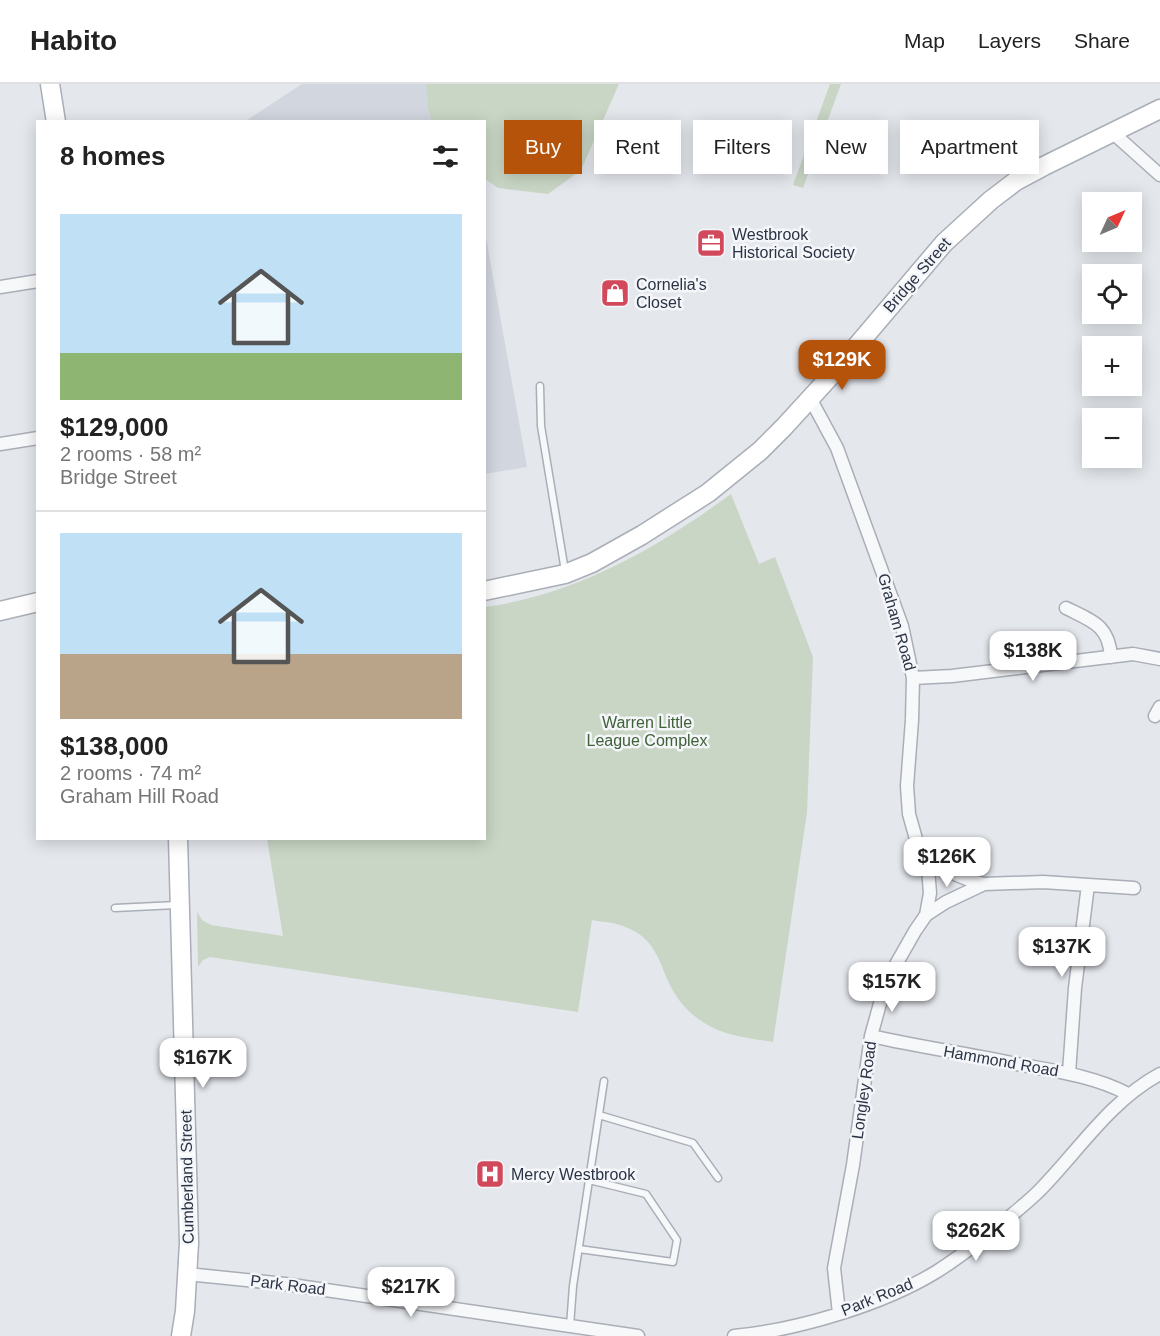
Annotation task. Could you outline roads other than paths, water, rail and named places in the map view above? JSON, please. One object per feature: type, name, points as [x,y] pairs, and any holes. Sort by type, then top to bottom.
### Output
[{"type":"street","points":[[50,84],[56,120]]},
{"type":"street","name":"Bridge Street","points":[[486,591],[565,574],[626,545],[708,493],[760,451],[838,368],[944,243],[983,207],[1016,181],[1160,109]]},
{"type":"street","points":[[1112,132],[1160,175]]},
{"type":"street","points":[[0,287],[36,280]]},
{"type":"street","name":"Graham Road","points":[[810,398],[837,448],[902,627],[913,678],[907,786],[908,805],[916,839],[927,856],[956,876],[984,884]]},
{"type":"street","points":[[0,444],[36,438]]},
{"type":"street","points":[[0,611],[36,602]]},
{"type":"street","points":[[1066,608],[1104,631],[1110,642],[1111,657]]},
{"type":"street","points":[[913,678],[952,676],[1133,654],[1160,659]]},
{"type":"street","name":"Cumberland Street","points":[[178,840],[189,1243],[185,1311],[181,1336]]},
{"type":"street","name":"Graham Road","points":[[926,915],[930,893],[927,856]]},
{"type":"street","name":"Longley Road","points":[[839,1313],[834,1268],[853,1165],[871,1036],[886,982],[926,915],[946,902],[984,884],[1043,882],[1134,888]]},
{"type":"street","points":[[1069,1073],[1075,988],[1088,885]]},
{"type":"street","name":"Hammond Road","points":[[871,1036],[922,1048],[1069,1073],[1110,1085],[1128,1094]]},
{"type":"street","name":"Park Road","points":[[734,1336],[785,1328],[839,1313],[891,1294],[935,1273],[1039,1191],[1128,1094],[1160,1074]]},
{"type":"street","name":"Park Road","points":[[187,1274],[285,1284],[638,1336]]},
{"type":"lane","points":[[540,386],[541,426],[565,574]]},
{"type":"lane","points":[[114,908],[180,905]]},
{"type":"lane","points":[[570,1326],[573,1286],[604,1081]]},
{"type":"lane","points":[[598,1115],[693,1143],[718,1178]]},
{"type":"lane","points":[[579,1249],[673,1262],[677,1240],[646,1194],[589,1180]]},
{"type":"place","name":"Westbrook Historical Society","points":[[711,243]]},
{"type":"place","name":"Cornelia's Closet","points":[[615,293]]},
{"type":"place","name":"Mercy Westbrook","points":[[490,1174]]},
{"type":"park label","name":"Warren Little League Complex","points":[[647,731]]}]
